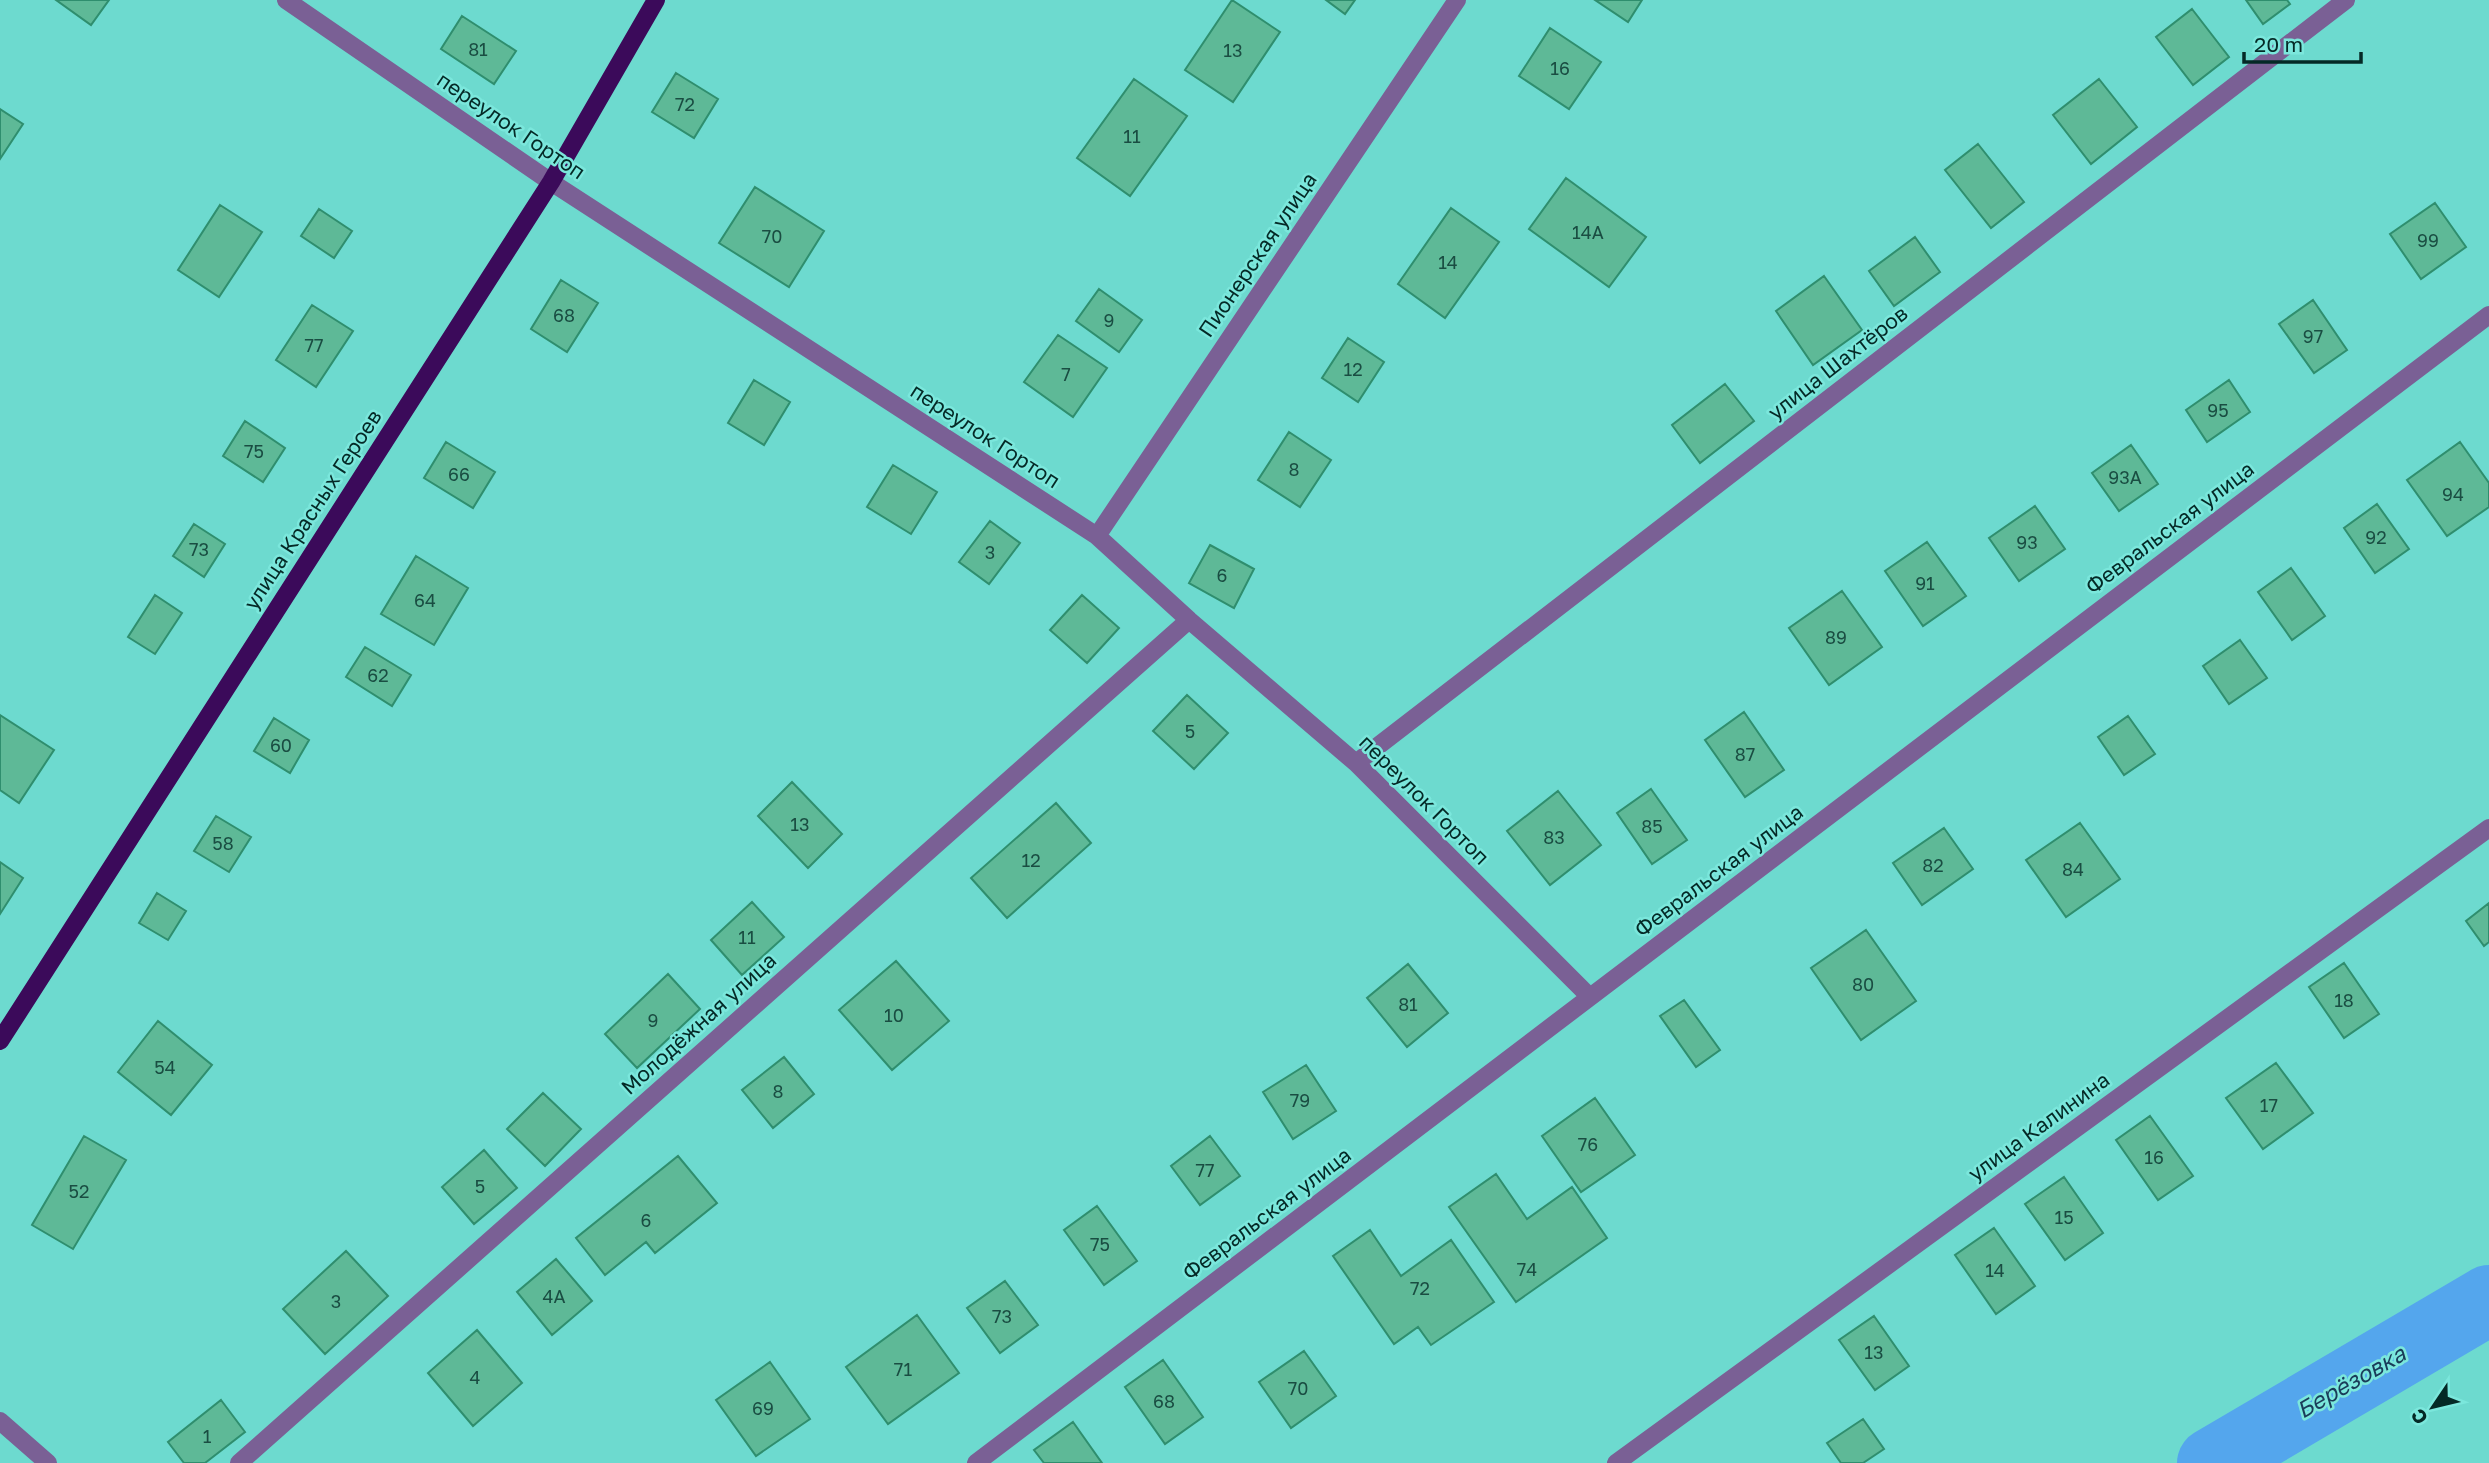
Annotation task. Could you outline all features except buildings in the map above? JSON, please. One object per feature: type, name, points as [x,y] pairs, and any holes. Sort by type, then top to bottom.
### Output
[{"type":"main road","name":"улица Красных Героев","points":[[0,1041],[551,182],[656,0]]},
{"type":"street","name":"переулок Гортоп","points":[[286,0],[551,182],[1097,536],[1189,620],[1356,763],[1590,997]]},
{"type":"street","name":"Пионерская улица","points":[[1097,536],[1457,0]]},
{"type":"street","name":"улица Шахтёров","points":[[1356,763],[2346,0]]},
{"type":"street","name":"Февральская улица","points":[[976,1463],[2489,315]]},
{"type":"street","name":"Молодёжная улица","points":[[239,1463],[1189,620]]},
{"type":"street","name":"улица Калинина","points":[[1616,1463],[2489,828]]},
{"type":"street","points":[[0,1421],[48,1463]]},
{"type":"waterway","name":"Берёзовка","points":[[2212,1463],[2489,1300]]}]
